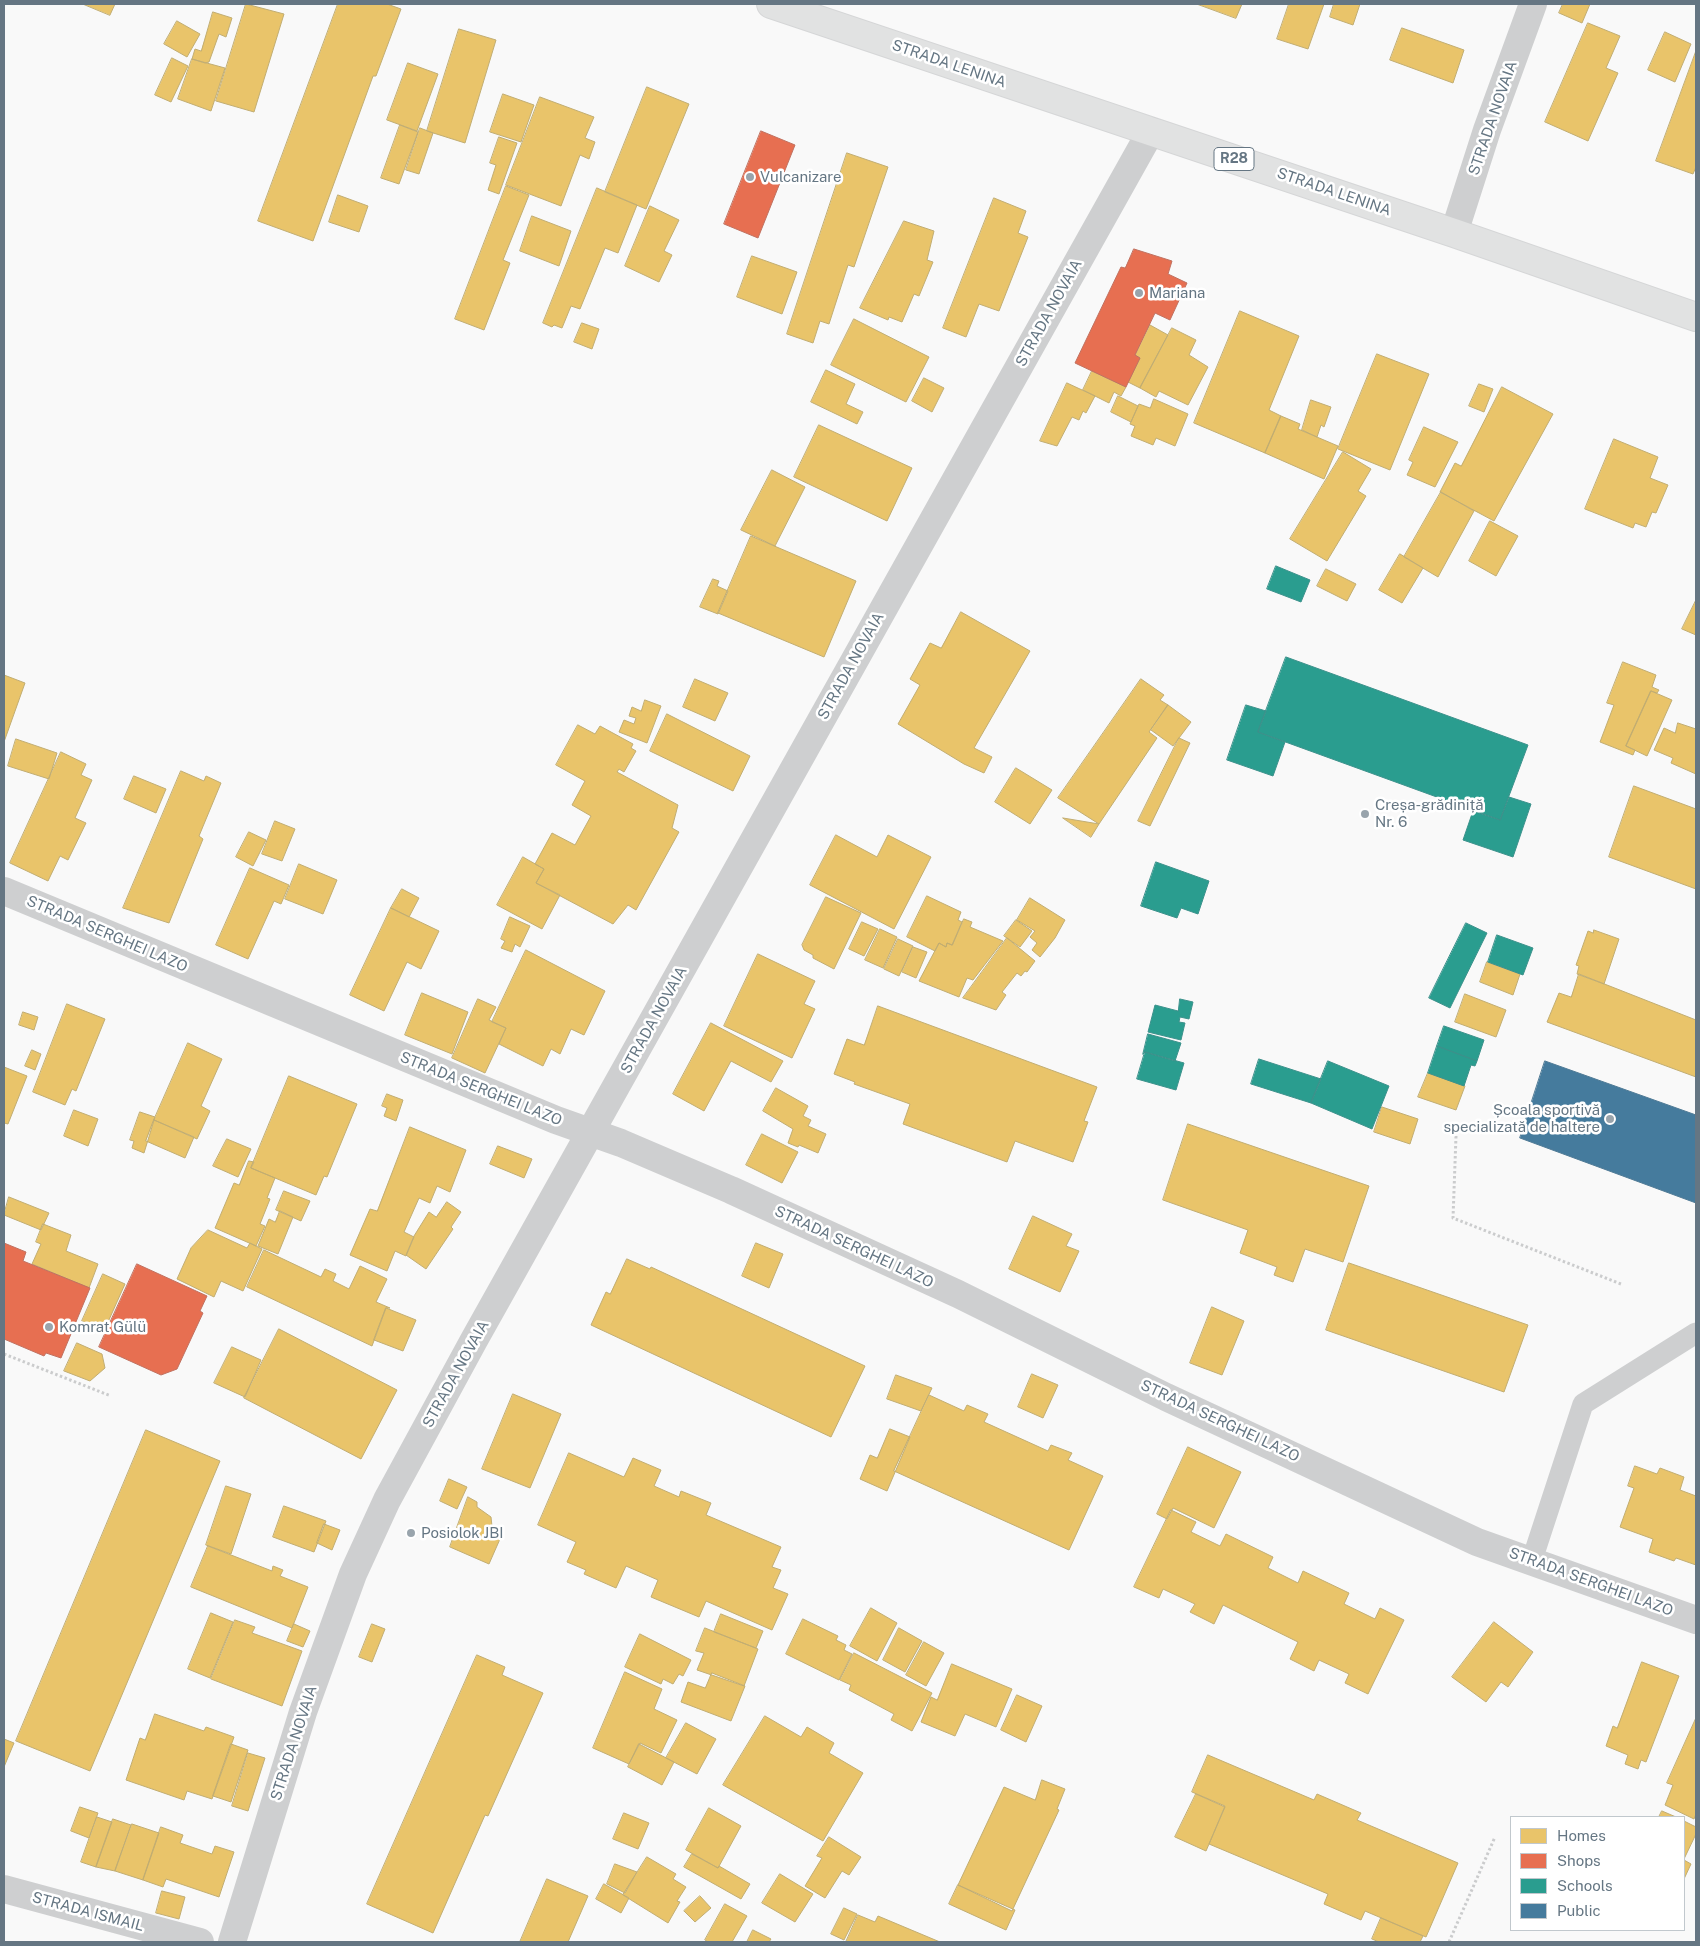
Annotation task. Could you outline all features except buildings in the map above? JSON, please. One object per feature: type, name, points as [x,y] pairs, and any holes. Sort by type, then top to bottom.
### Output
[{"type":"main road","name":"STRADA LENINA","points":[[771,4],[1454,232],[1696,316]]},
{"type":"street","name":"STRADA NOVAIA","points":[[1454,232],[1487,130],[1534,4]]},
{"type":"street","name":"STRADA NOVAIA","points":[[232,1942],[303,1712],[353,1574],[387,1500],[590,1133],[1151,131]]},
{"type":"street","name":"STRADA SERGHEI LAZO","points":[[4,891],[590,1133],[621,1143],[731,1190],[958,1294],[1166,1397],[1477,1542],[1696,1620]]},
{"type":"street","name":"STRADA ISMAIL","points":[[4,1889],[200,1942]]},
{"type":"lane","points":[[1532,1560],[1583,1404],[1696,1333]]},
{"type":"path","points":[[1456,1136],[1453,1218],[1621,1284]]},
{"type":"path","points":[[4,1354],[111,1396]]},
{"type":"path","points":[[1449,1942],[1495,1837]]},
{"type":"place","name":"Vulcanizare","points":[[750,177]]},
{"type":"place","name":"Mariana","points":[[1139,293]]},
{"type":"place","name":"Creșa-grădiniță Nr. 6","points":[[1365,814]]},
{"type":"place","name":"Școala sportivă specializată de haltere","points":[[1610,1119]]},
{"type":"place","name":"Komrat Gülü","points":[[49,1327]]},
{"type":"place","name":"Posiolok JBI","points":[[411,1533]]}]
